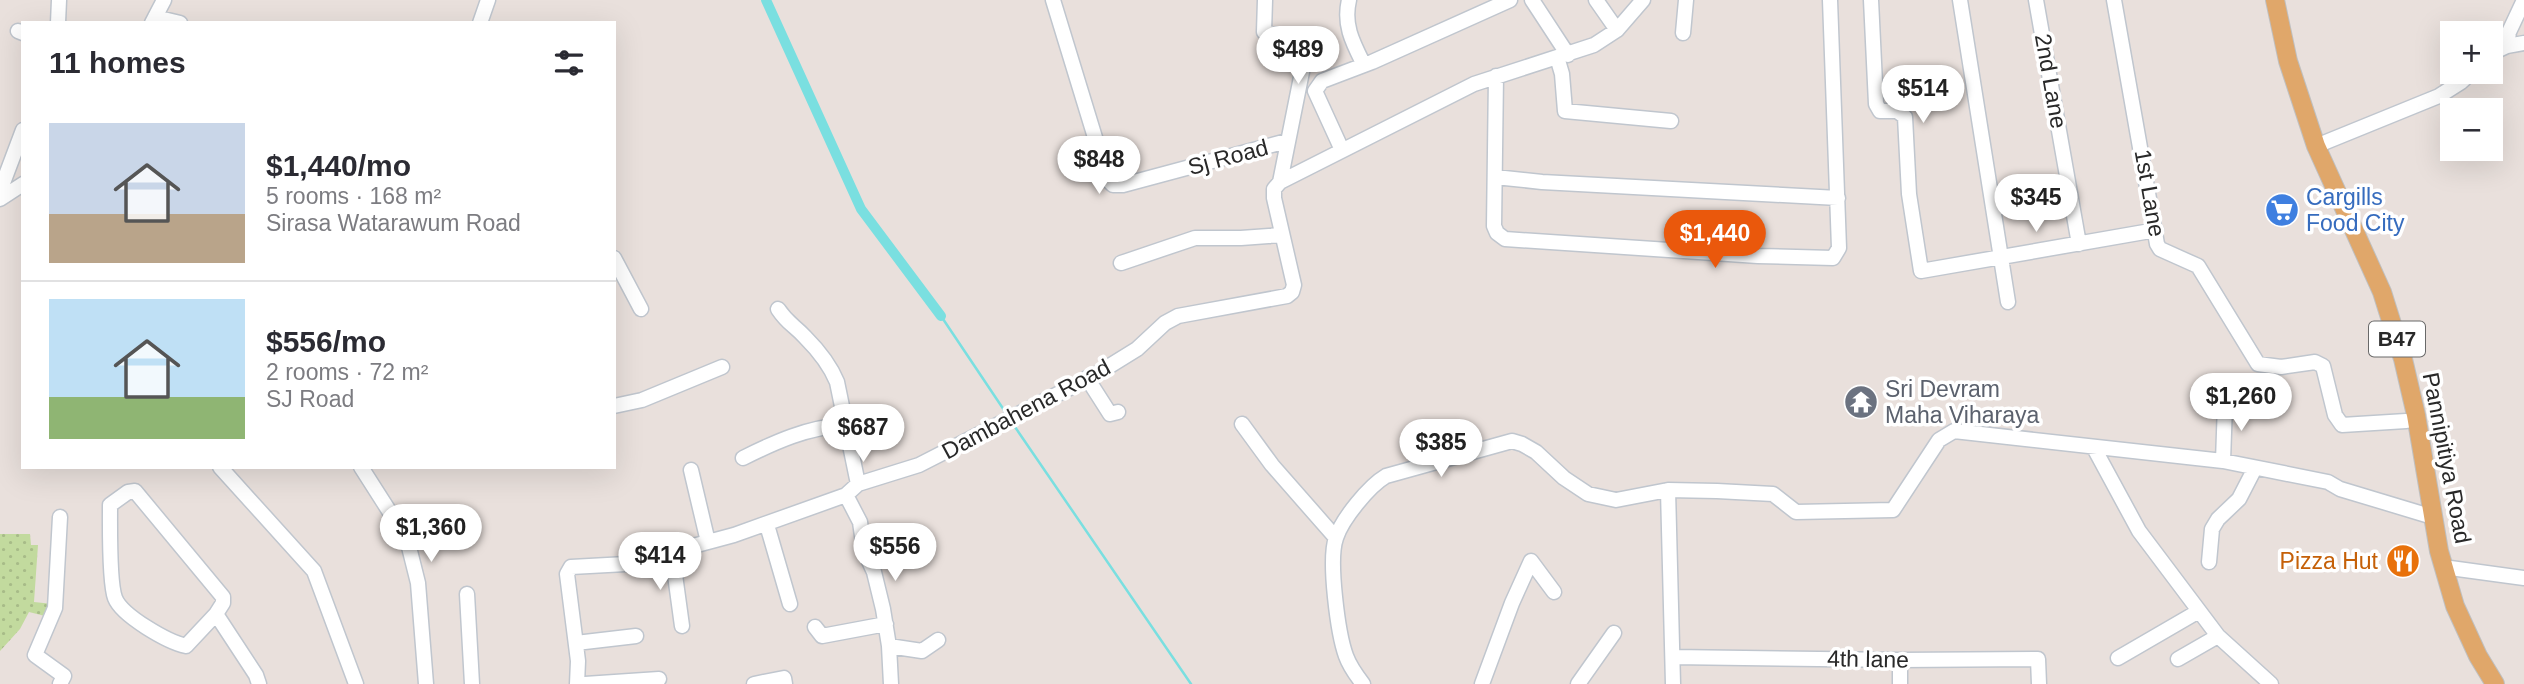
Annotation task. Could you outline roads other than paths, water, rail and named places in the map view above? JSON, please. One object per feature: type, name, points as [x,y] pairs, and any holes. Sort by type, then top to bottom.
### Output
[{"type":"main road","name":"Pannipitiya Road","points":[[2265,0],[2279,65],[2306,149],[2370,291],[2383,327],[2428,516],[2455,606],[2494,684]]},
{"type":"main road","name":"Pannipitiya Road","points":[[2275,0],[2288,61],[2316,146],[2382,292],[2403,359],[2416,415],[2431,553],[2457,637],[2482,684]]},
{"type":"street","points":[[58,21],[59,0]]},
{"type":"street","points":[[153,20],[164,0]]},
{"type":"street","points":[[481,21],[488,0]]},
{"type":"street","name":"Sj Road","points":[[1053,0],[1108,180],[1113,185],[1123,185],[1287,141]]},
{"type":"street","name":"Sj Road","points":[[1265,0],[1264,32],[1302,42],[1306,52],[1280,182],[1274,189],[1273,198],[1294,285],[1287,296],[1269,300]]},
{"type":"street","points":[[1349,0],[1346,15],[1348,33],[1364,65]]},
{"type":"street","points":[[1342,150],[1315,91],[1322,81],[1510,0]]},
{"type":"street","points":[[1532,0],[1562,56],[1565,111],[1671,121]]},
{"type":"street","points":[[1596,0],[1617,30]]},
{"type":"street","points":[[1280,182],[1474,84],[1594,45],[1617,30],[1643,0]]},
{"type":"street","points":[[1684,33],[1686,0]]},
{"type":"street","points":[[1496,76],[1494,226],[1497,233],[1505,239],[1758,256],[1833,258],[1839,248],[1830,0]]},
{"type":"street","points":[[1871,0],[1876,104],[1880,111],[1897,111],[1905,117],[1909,194],[1921,271],[2156,230]]},
{"type":"street","points":[[1960,0],[2008,302]]},
{"type":"street","name":"2nd Lane","points":[[2036,0],[2079,244]]},
{"type":"street","name":"1st Lane","points":[[2114,0],[2160,249],[2198,266],[2258,364],[2281,368],[2315,362],[2323,366],[2335,415],[2342,425],[2406,421]]},
{"type":"street","points":[[2507,46],[2509,32],[2524,0]]},
{"type":"street","points":[[2503,48],[2524,43]]},
{"type":"street","points":[[2316,146],[2438,96],[2458,84]]},
{"type":"street","points":[[0,191],[21,135]]},
{"type":"street","points":[[1495,177],[1556,183],[1838,198]]},
{"type":"street","points":[[0,199],[21,185]]},
{"type":"street","points":[[1121,263],[1195,237],[1231,238],[1281,234]]},
{"type":"street","points":[[616,262],[640,309]]},
{"type":"street","name":"Dambahena Road","points":[[577,684],[579,678],[576,643],[567,574],[571,567],[626,564],[672,554],[767,525],[846,495],[858,484],[919,465],[1087,378],[1137,349],[1165,323],[1178,316],[1269,300]]},
{"type":"street","points":[[778,309],[788,324],[804,335],[831,368],[837,382],[858,484]]},
{"type":"street","points":[[616,406],[642,400],[722,367]]},
{"type":"street","points":[[1087,378],[1110,414],[1118,412]]},
{"type":"street","points":[[2223,461],[2225,404]]},
{"type":"street","points":[[1242,424],[1272,466],[1336,538]]},
{"type":"street","points":[[743,458],[779,440],[831,426],[845,425]]},
{"type":"street","points":[[1363,684],[1353,672],[1345,655],[1334,575],[1336,538],[1357,503],[1374,483],[1386,476],[1512,441],[1536,452],[1564,478],[1588,494],[1616,500],[1668,490],[1773,494],[1796,512],[1893,510],[1939,440],[1954,430],[2223,461],[2328,482],[2340,489],[2428,516]]},
{"type":"street","points":[[2094,448],[2139,531],[2218,636],[2271,684]]},
{"type":"street","points":[[2209,562],[2212,530],[2218,519],[2239,499],[2255,468]]},
{"type":"street","points":[[222,469],[314,571],[356,684]]},
{"type":"street","points":[[362,469],[407,539],[418,583],[426,684]]},
{"type":"street","points":[[691,470],[708,542]]},
{"type":"street","points":[[1668,490],[1673,684]]},
{"type":"street","points":[[135,491],[223,597],[223,603],[216,614],[186,646],[156,632],[130,615],[116,600],[110,506],[128,492],[135,491]]},
{"type":"street","points":[[846,495],[859,522],[864,550],[874,572],[886,624],[891,684]]},
{"type":"street","points":[[60,517],[55,608],[35,655],[64,676],[60,684]]},
{"type":"street","points":[[767,525],[790,604]]},
{"type":"street","points":[[672,554],[682,626]]},
{"type":"street","points":[[1482,684],[1512,603],[1531,561],[1554,592]]},
{"type":"street","points":[[2443,567],[2524,578]]},
{"type":"street","points":[[467,594],[472,684]]},
{"type":"street","points":[[2118,658],[2199,611]]},
{"type":"street","points":[[216,614],[256,675],[259,684]]},
{"type":"street","points":[[815,627],[822,636],[886,624]]},
{"type":"street","points":[[1578,684],[1614,633]]},
{"type":"street","points":[[576,643],[636,636]]},
{"type":"street","points":[[2178,659],[2218,636]]},
{"type":"street","points":[[889,646],[922,652],[938,640]]},
{"type":"street","name":"4th lane","points":[[1673,657],[2038,659],[2039,684]]},
{"type":"street","points":[[1900,660],[1900,684]]},
{"type":"street","points":[[754,684],[784,678],[785,684]]},
{"type":"street","points":[[585,684],[659,679]]},
{"type":"waterway","points":[[766,0],[861,209],[941,316]]},
{"type":"waterway","points":[[941,316],[1006,413]]},
{"type":"waterway","points":[[1015,427],[1191,684]]},
{"type":"place","name":"Cargills Food City","points":[[2282,210]]},
{"type":"place","name":"Sri Devram Maha Viharaya","points":[[1861,402]]},
{"type":"place","name":"Pizza Hut","points":[[2403,561]]}]
